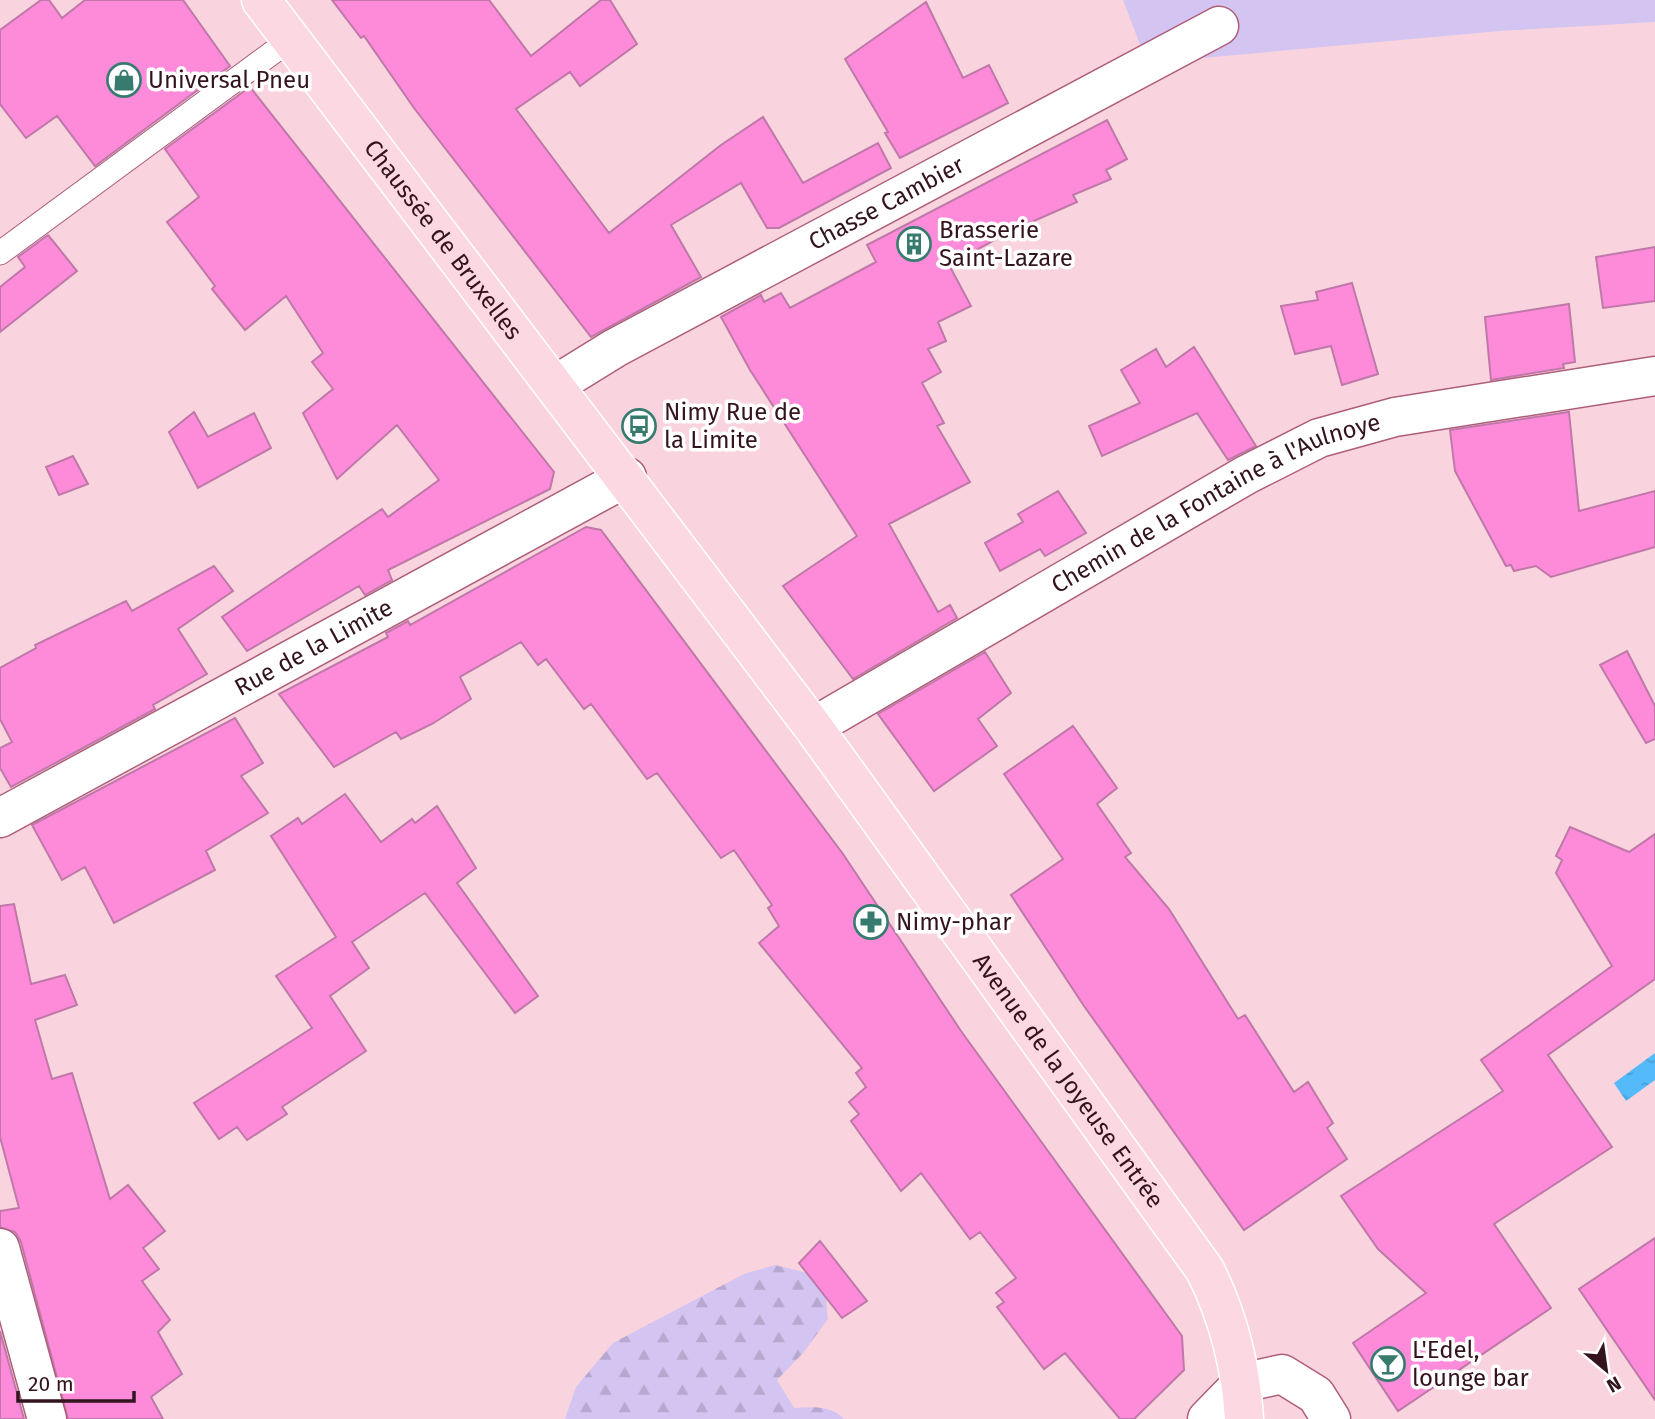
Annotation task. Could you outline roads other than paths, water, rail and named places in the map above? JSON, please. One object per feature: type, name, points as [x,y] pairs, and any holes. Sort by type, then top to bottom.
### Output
[{"type":"main road","name":"Chaussée de Bruxelles","points":[[261,0],[626,477]]},
{"type":"main road","name":"Avenue de la Joyeuse Entrée","points":[[626,477],[813,727],[1205,1270],[1223,1305],[1243,1401]]},
{"type":"street","name":"Chasse Cambier","points":[[555,385],[627,342],[1219,26]]},
{"type":"street","name":"Chemin de la Fontaine à l'Aulnoye","points":[[813,727],[1246,475],[1319,438],[1457,405],[1655,376]]},
{"type":"street","name":"Rue de la Limite","points":[[0,818],[626,477]]},
{"type":"street","points":[[0,1248],[47,1419]]},
{"type":"street","points":[[1207,1419],[1243,1401],[1282,1374],[1316,1395],[1331,1419]]},
{"type":"lane","points":[[0,253],[291,39]]},
{"type":"water","points":[[1655,1053],[1655,1080],[1626,1101],[1614,1083]]},
{"type":"place","name":"Universal Pneu","points":[[124,80]]},
{"type":"place","name":"Brasserie Saint-Lazare","points":[[914,244]]},
{"type":"place","name":"Nimy Rue de la Limite","points":[[639,426]]},
{"type":"place","name":"Nimy-phar","points":[[871,922]]},
{"type":"place","name":"L'Edel, lounge bar","points":[[1388,1364]]}]
